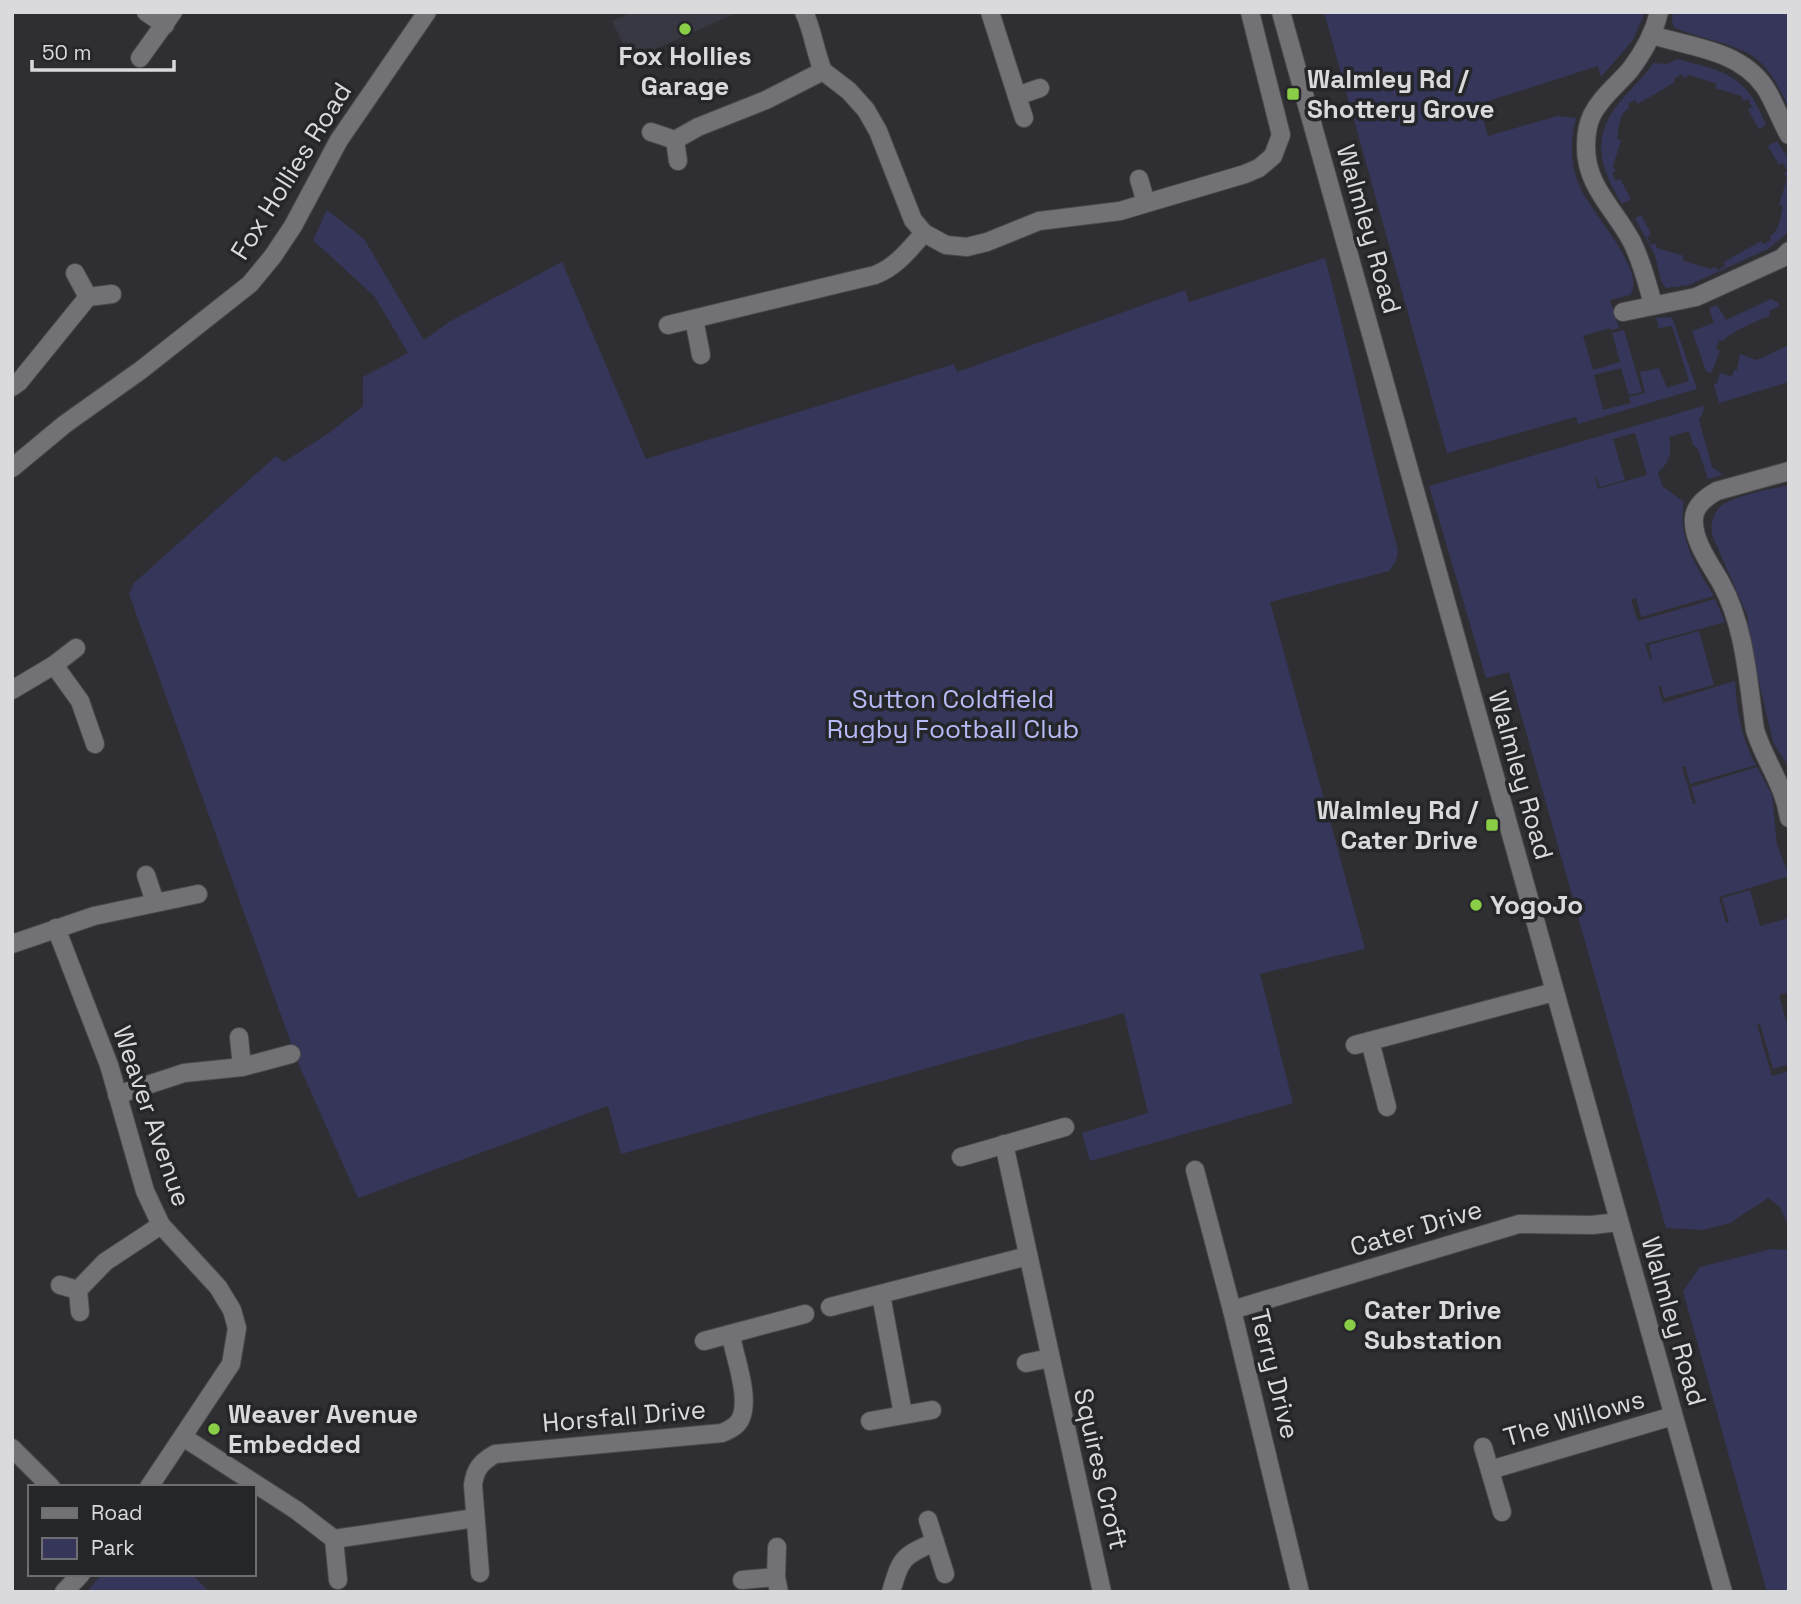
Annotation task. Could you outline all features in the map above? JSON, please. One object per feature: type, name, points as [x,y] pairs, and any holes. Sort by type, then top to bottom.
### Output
[{"type":"street","points":[[140,58],[169,18],[146,12]]},
{"type":"street","name":"Fox Hollies Road","points":[[12,468],[65,424],[141,370],[250,284],[293,226],[339,140],[427,12]]},
{"type":"street","points":[[804,12],[823,71],[849,91],[866,110],[878,131],[907,210],[923,233],[946,245],[967,247],[1039,221],[1103,214],[1259,168],[1273,156],[1281,135],[1250,12]]},
{"type":"street","points":[[990,12],[1024,118]]},
{"type":"street","name":"Walmley Road","points":[[1281,12],[1723,1592]]},
{"type":"street","points":[[1653,304],[1631,241],[1590,177],[1586,137],[1591,118],[1604,96],[1631,68],[1652,35],[1659,12]]},
{"type":"street","points":[[1652,35],[1719,53],[1746,68],[1764,86],[1789,135]]},
{"type":"street","points":[[651,132],[675,140],[698,127],[766,100],[823,71]]},
{"type":"street","points":[[1017,96],[1040,88]]},
{"type":"street","points":[[675,140],[678,161]]},
{"type":"street","points":[[1139,179],[1146,203]]},
{"type":"street","points":[[668,325],[886,271],[901,259],[923,233]]},
{"type":"street","points":[[1623,312],[1696,297],[1782,258],[1789,251]]},
{"type":"street","points":[[75,274],[88,297]]},
{"type":"street","points":[[12,387],[19,382],[88,297],[111,294]]},
{"type":"street","points":[[694,319],[701,355]]},
{"type":"street","points":[[1789,471],[1706,496],[1694,516],[1694,526],[1701,545],[1732,611],[1755,730],[1766,759],[1782,788],[1789,818]]},
{"type":"street","points":[[12,690],[54,665],[76,648]]},
{"type":"street","points":[[54,665],[80,701],[95,744]]},
{"type":"street","points":[[146,875],[155,902]]},
{"type":"street","points":[[12,944],[94,916],[198,894]]},
{"type":"street","name":"Weaver Avenue","points":[[57,928],[109,1065],[141,1180],[161,1225],[218,1287],[232,1310],[237,1328],[231,1364],[150,1485]]},
{"type":"street","points":[[1387,1107],[1363,1043],[1555,992]]},
{"type":"street","points":[[239,1037],[242,1067]]},
{"type":"street","points":[[117,1095],[184,1073],[242,1067],[291,1054]]},
{"type":"street","points":[[961,1157],[1065,1127]]},
{"type":"street","name":"Squires Croft","points":[[1004,1144],[1102,1592]]},
{"type":"street","name":"Terry Drive","points":[[1195,1170],[1232,1310],[1300,1592]]},
{"type":"street","name":"Cater Drive","points":[[1232,1310],[1520,1224],[1592,1225],[1619,1222]]},
{"type":"street","points":[[80,1312],[78,1290],[105,1262],[161,1225]]},
{"type":"street","points":[[830,1307],[1028,1256]]},
{"type":"street","points":[[60,1286],[78,1290]]},
{"type":"street","points":[[881,1294],[903,1415]]},
{"type":"street","points":[[704,1341],[806,1314]]},
{"type":"street","name":"Horsfall Drive","points":[[480,1573],[474,1476],[482,1461],[495,1454],[722,1433],[732,1428],[741,1419],[744,1395],[730,1336]]},
{"type":"street","name":"Squires Croft","points":[[1026,1363],[1050,1358]]},
{"type":"street","points":[[870,1421],[932,1410]]},
{"type":"street","name":"The Willows","points":[[1490,1470],[1673,1416]]},
{"type":"street","points":[[183,1437],[296,1510],[334,1539],[475,1518]]},
{"type":"street","name":"The Willows","points":[[1483,1447],[1502,1512]]},
{"type":"street","points":[[12,1448],[49,1485]]},
{"type":"street","points":[[928,1520],[945,1574]]},
{"type":"street","points":[[334,1539],[338,1580]]},
{"type":"street","points":[[891,1592],[901,1560],[914,1550],[935,1542]]},
{"type":"street","points":[[742,1580],[778,1584],[777,1547]]},
{"type":"street","points":[[64,1592],[79,1576]]},
{"type":"shaded area","points":[[633,12],[734,14],[631,60],[612,21]]},
{"type":"green space","points":[[1324,12],[1645,12],[1633,40],[1601,77],[1598,66],[1479,104],[1488,136],[1557,116],[1576,118],[1572,152],[1574,170],[1585,197],[1624,257],[1633,285],[1630,295],[1610,300],[1619,328],[1583,336],[1593,370],[1620,362],[1612,333],[1624,330],[1642,392],[1629,395],[1621,368],[1594,375],[1603,410],[1631,403],[1629,397],[1645,393],[1640,372],[1659,368],[1667,388],[1689,381],[1672,326],[1659,328],[1656,318],[1672,317],[1697,389],[1578,424],[1576,417],[1447,453]]},
{"type":"green space","points":[[1673,12],[1789,12],[1789,109],[1775,81],[1761,62],[1741,50],[1675,28],[1672,23]]},
{"type":"green space","points":[[1677,59],[1721,72],[1742,85],[1751,95],[1766,125],[1759,129],[1748,110],[1752,107],[1748,99],[1744,101],[1741,96],[1715,88],[1717,84],[1689,75],[1684,78],[1681,74],[1674,79],[1675,82],[1638,104],[1635,100],[1628,104],[1629,108],[1621,118],[1617,139],[1621,140],[1613,166],[1616,171],[1612,174],[1616,181],[1620,179],[1631,199],[1622,204],[1609,181],[1602,157],[1601,145],[1607,121],[1654,63],[1667,64]]},
{"type":"green space","points":[[1777,141],[1789,160],[1789,230],[1786,234],[1768,249],[1689,285],[1666,288],[1661,281],[1655,255],[1635,218],[1641,215],[1651,234],[1647,237],[1651,245],[1655,243],[1657,248],[1684,256],[1682,260],[1718,270],[1725,266],[1724,262],[1761,241],[1764,244],[1771,240],[1770,236],[1778,227],[1783,206],[1779,205],[1787,178],[1784,173],[1787,171],[1783,163],[1779,165],[1768,146]]},
{"type":"green space","name":"Sutton Coldfield Rugby Football Club","points":[[327,210],[364,239],[424,340],[449,322],[562,262],[646,459],[954,364],[957,372],[1185,290],[1189,302],[1325,258],[1398,550],[1396,561],[1389,571],[1270,602],[1365,949],[1260,974],[1293,1103],[1090,1161],[1082,1133],[1148,1113],[1124,1013],[621,1154],[608,1106],[358,1198],[299,1065],[129,594],[134,583],[276,456],[284,462],[329,433],[363,406],[363,377],[408,353],[375,297],[313,240]]},
{"type":"green space","points":[[1771,299],[1780,306],[1769,311],[1770,316],[1738,330],[1723,341],[1719,340],[1716,349],[1720,351],[1712,371],[1706,371],[1692,331],[1714,323],[1709,308],[1717,305],[1726,320]]},
{"type":"green space","points":[[1789,345],[1789,382],[1719,403],[1714,384],[1717,383],[1720,373],[1732,377],[1734,370],[1737,370],[1740,354],[1757,360]]},
{"type":"green space","points":[[1703,406],[1699,420],[1712,467],[1723,475],[1708,479],[1689,431],[1669,437],[1669,456],[1658,472],[1662,486],[1684,502],[1683,527],[1686,539],[1714,596],[1641,617],[1636,598],[1631,600],[1638,621],[1715,599],[1725,622],[1645,644],[1650,660],[1649,645],[1699,631],[1714,685],[1664,698],[1661,686],[1658,686],[1663,703],[1735,681],[1741,725],[1756,765],[1690,784],[1685,766],[1682,767],[1693,804],[1696,803],[1691,787],[1757,767],[1772,795],[1777,845],[1789,876],[1719,897],[1726,923],[1729,922],[1722,898],[1750,890],[1760,926],[1789,918],[1789,992],[1779,995],[1789,1031],[1789,1064],[1773,1069],[1760,1024],[1757,1025],[1772,1076],[1789,1071],[1789,1227],[1780,1207],[1768,1198],[1730,1223],[1703,1230],[1666,1228],[1509,672],[1486,678],[1429,486]],"holes":[[[1635,433],[1647,475],[1598,489],[1594,473],[1600,487],[1625,480],[1613,439]]]},
{"type":"green space","points":[[1789,485],[1789,768],[1773,742],[1747,631],[1748,617],[1712,535],[1712,521],[1719,508],[1732,500]]},
{"type":"green space","points":[[1772,1249],[1789,1250],[1789,1592],[1767,1592],[1683,1291],[1700,1267]]},
{"type":"green space","points":[[100,1576],[193,1576],[210,1592],[87,1592]]},
{"type":"place","name":"Fox Hollies Garage","points":[[685,29]]},
{"type":"place","name":"Walmley Rd / Shottery Grove","points":[[1293,94]]},
{"type":"place","name":"Walmley Rd / Cater Drive","points":[[1492,825]]},
{"type":"place","name":"YogoJo","points":[[1476,905]]},
{"type":"place","name":"Cater Drive Substation","points":[[1350,1325]]},
{"type":"place","name":"Weaver Avenue Embedded","points":[[214,1429]]}]
